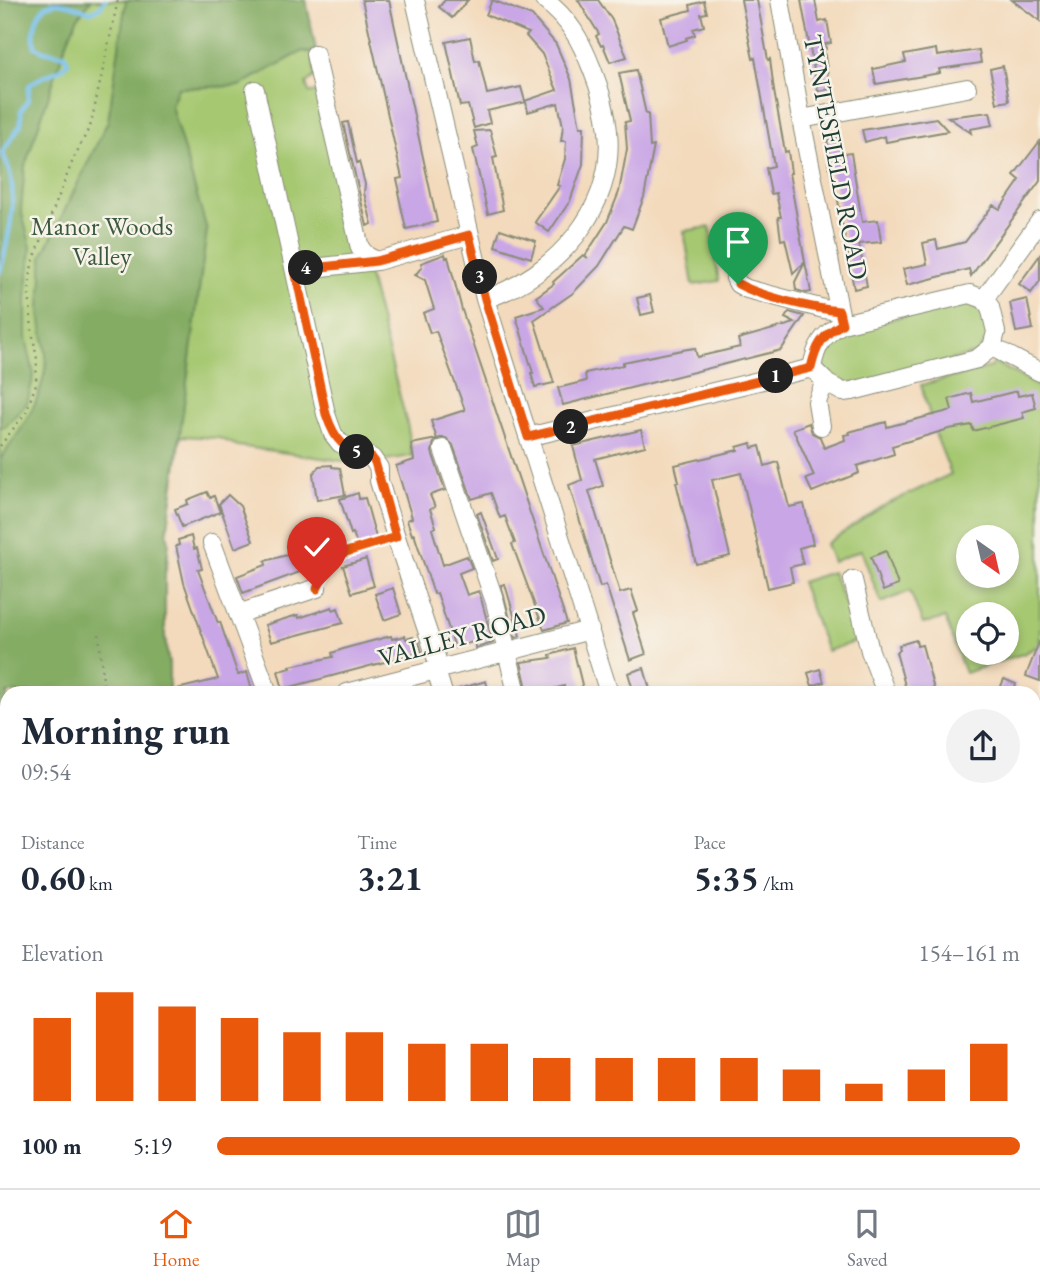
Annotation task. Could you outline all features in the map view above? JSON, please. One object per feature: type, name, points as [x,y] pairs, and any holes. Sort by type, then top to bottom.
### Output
[{"type":"street","points":[[415,0],[485,299],[607,686]]},
{"type":"street","points":[[485,299],[526,281],[556,258],[593,210],[604,181],[609,132],[598,84],[580,39],[561,15],[544,0]]},
{"type":"street","name":"TYNTESFIELD ROAD","points":[[780,0],[840,318]]},
{"type":"street","points":[[315,54],[316,85],[360,248],[367,256],[377,261]]},
{"type":"street","points":[[801,119],[967,88]]},
{"type":"street","points":[[255,90],[326,414],[333,434],[340,443],[372,458],[379,468],[379,481],[441,686]]},
{"type":"street","points":[[984,299],[1040,221]]},
{"type":"street","points":[[295,270],[377,261],[469,235]]},
{"type":"street","points":[[735,278],[738,284],[747,289],[824,309],[840,318]]},
{"type":"street","points":[[970,294],[984,299],[994,317],[996,332],[992,346],[977,359],[852,391],[843,391],[825,381],[811,368],[820,340],[840,318],[970,294]]},
{"type":"street","points":[[992,346],[1040,372]]},
{"type":"street","points":[[528,437],[811,368]]},
{"type":"street","points":[[821,426],[817,402],[825,381]]},
{"type":"street","points":[[443,449],[495,602],[515,686]]},
{"type":"street","points":[[212,543],[265,686]]},
{"type":"street","points":[[853,580],[870,651],[883,686]]},
{"type":"street","points":[[238,614],[317,589]]},
{"type":"street","name":"VALLEY ROAD","points":[[375,686],[590,630]]},
{"type":"path","points":[[0,446],[26,412],[36,384],[37,359],[29,290],[32,264],[91,124],[118,0]]},
{"type":"path","points":[[317,589],[324,574],[320,560],[396,537]]},
{"type":"path","points":[[99,634],[103,686]]},
{"type":"green space","name":"Manor Woods Valley","points":[[0,0],[306,0],[315,76],[306,83],[309,92],[317,93],[366,265],[408,428],[412,456],[352,465],[350,462],[238,446],[219,438],[181,436],[167,533],[168,559],[165,573],[165,637],[169,686],[0,686]]},
{"type":"green space","points":[[0,0],[91,0],[77,19],[66,44],[25,166],[21,210],[31,247],[26,298],[26,338],[34,375],[27,403],[5,427],[0,427]]},
{"type":"green space","name":"Manor Woods Valley","points":[[126,0],[306,0],[316,50],[310,53],[303,51],[239,86],[178,88],[171,106],[207,230],[167,533],[169,542],[165,573],[165,637],[169,686],[0,686],[0,459],[31,411],[45,370],[46,356],[40,313],[42,257],[108,121]]},
{"type":"green space","points":[[710,227],[719,281],[693,285],[684,231]]},
{"type":"green space","points":[[962,301],[975,306],[987,323],[990,336],[977,353],[866,383],[839,384],[818,363],[822,348],[837,333]]},
{"type":"green space","points":[[994,362],[1040,387],[1040,645],[1025,653],[1019,655],[1019,602],[956,602],[956,648],[945,618],[923,624],[910,591],[881,603],[861,550],[833,562],[826,544],[883,506],[951,474],[921,385],[991,367]]},
{"type":"green space","points":[[832,572],[860,640],[827,651],[801,582]]},
{"type":"green space","points":[[962,665],[989,665],[965,673]]},
{"type":"building","points":[[362,0],[389,0],[437,222],[406,229],[398,192],[397,179],[402,178]]},
{"type":"building","points":[[445,0],[468,0],[452,18],[439,7]]},
{"type":"building","points":[[492,0],[532,16],[556,44],[571,79],[580,127],[584,127],[583,164],[570,201],[549,232],[535,222],[560,186],[557,185],[565,159],[566,141],[561,141],[563,126],[558,103],[528,112],[526,102],[487,111],[490,123],[474,128],[468,105],[460,106],[446,42],[470,37],[487,94],[521,87],[525,101],[557,90],[542,54],[526,36],[529,33],[486,15]]},
{"type":"building","points":[[578,0],[598,0],[612,20],[627,57],[610,62],[596,36],[599,34]]},
{"type":"building","points":[[741,0],[757,0],[785,152],[788,151],[789,173],[805,262],[793,273],[785,239],[781,240],[778,217],[781,217],[776,193],[771,194],[766,168],[774,166],[755,58],[753,59]]},
{"type":"building","points":[[801,0],[815,0],[819,22],[827,20],[831,43],[825,44],[824,50],[830,89],[818,91]]},
{"type":"building","points":[[1012,0],[1040,0],[1040,21]]},
{"type":"building","points":[[704,1],[707,13],[701,14],[704,26],[693,29],[695,35],[686,38],[687,40],[668,46],[661,18],[691,10],[690,5]]},
{"type":"building","points":[[936,49],[937,56],[979,50],[981,63],[939,69],[940,73],[876,84],[873,69],[906,62],[904,55]]},
{"type":"building","points":[[1003,66],[1009,101],[997,103],[990,69]]},
{"type":"building","points":[[636,70],[648,114],[650,147],[654,146],[644,197],[632,229],[624,226],[599,266],[573,293],[534,320],[554,383],[535,387],[516,316],[544,307],[536,297],[554,284],[553,282],[583,255],[588,258],[585,256],[607,222],[619,192],[627,149],[625,122],[630,121],[619,73]]},
{"type":"building","points":[[990,112],[993,125],[970,129],[971,133],[948,117]]},
{"type":"building","points":[[936,118],[948,131],[886,142],[885,136],[865,142],[862,130]]},
{"type":"building","points":[[348,122],[357,163],[359,162],[365,184],[364,193],[372,224],[367,226],[343,123]]},
{"type":"building","points":[[490,130],[497,157],[493,158],[503,210],[488,214],[473,149],[478,147],[474,131]]},
{"type":"building","points":[[839,137],[843,154],[851,153],[862,222],[878,220],[881,242],[859,244],[867,286],[854,289],[834,178],[832,179],[828,162],[831,162],[827,140]]},
{"type":"building","points":[[1040,141],[1040,181],[971,276],[969,269],[907,285],[903,269],[927,264],[923,243],[936,240],[938,249],[965,242],[993,205],[1000,209],[1020,180],[1014,175]]},
{"type":"building","points":[[500,229],[536,241],[531,258],[495,246]]},
{"type":"building","points":[[733,238],[737,264],[721,267],[717,240]]},
{"type":"building","points":[[445,254],[567,623],[544,630],[512,544],[515,543],[505,516],[500,518],[491,493],[472,499],[453,445],[446,438],[440,438],[434,442],[432,452],[445,490],[430,495],[435,507],[430,509],[436,527],[432,529],[443,565],[467,556],[472,568],[459,573],[467,595],[479,591],[493,643],[476,648],[475,641],[455,648],[437,593],[434,594],[407,520],[412,518],[396,466],[414,460],[411,444],[437,439],[431,421],[465,410],[436,331],[430,333],[423,313],[434,309],[425,280],[415,275],[422,267],[421,263]]},
{"type":"building","points":[[1040,255],[1040,281],[1031,293],[1019,284]]},
{"type":"building","points":[[805,262],[811,292],[806,293],[796,290],[795,282]]},
{"type":"building","points":[[650,295],[654,312],[641,315],[637,298]]},
{"type":"building","points":[[1027,299],[1033,329],[1016,332],[1010,303]]},
{"type":"building","points":[[789,312],[804,316],[781,350],[563,405],[558,388],[586,381],[585,373],[682,350],[695,348],[697,357],[740,347],[738,339],[795,323],[785,318]]},
{"type":"building","points":[[1017,391],[1018,396],[1032,393],[1036,408],[1022,412],[1024,418],[973,431],[972,425],[949,429],[892,446],[894,454],[857,466],[859,473],[812,492],[806,479],[814,476],[793,429],[809,423],[812,433],[820,437],[824,448],[845,440],[844,435],[850,434],[849,432],[886,422],[887,427],[952,410],[949,399],[971,393],[973,402]]},
{"type":"building","points":[[641,430],[645,446],[595,459],[603,486],[589,491],[620,593],[631,590],[638,611],[633,613],[646,654],[630,660],[606,585],[600,587],[569,485],[582,480],[573,446]]},
{"type":"building","points":[[751,443],[752,448],[760,446],[765,466],[778,462],[789,507],[804,504],[813,544],[799,548],[803,564],[790,567],[793,582],[768,588],[741,473],[712,480],[730,556],[696,564],[676,482],[679,482],[675,465],[738,450],[737,447]]},
{"type":"building","points":[[332,465],[340,468],[345,495],[317,500],[313,474],[319,466]]},
{"type":"building","points":[[207,492],[210,498],[214,496],[220,512],[182,527],[175,509],[188,504],[187,500]]},
{"type":"building","points":[[358,493],[359,499],[365,498],[377,541],[358,547],[340,499]]},
{"type":"building","points":[[228,495],[240,506],[253,541],[235,548],[219,504]]},
{"type":"building","points":[[481,512],[498,559],[493,561],[477,514]]},
{"type":"building","points":[[191,536],[194,549],[197,548],[202,569],[198,570],[238,675],[247,672],[251,686],[189,686],[218,679],[184,583],[176,546],[179,545],[178,540]]},
{"type":"building","points":[[313,548],[319,565],[243,593],[237,576],[266,565],[265,561]]},
{"type":"building","points":[[886,551],[898,585],[883,591],[871,557]]},
{"type":"building","points":[[366,559],[374,586],[352,593],[343,566]]},
{"type":"building","points":[[505,584],[520,636],[515,638],[501,585]]},
{"type":"building","points":[[393,588],[401,614],[384,620],[375,594]]},
{"type":"building","points":[[332,607],[333,610],[338,608],[343,623],[271,642],[265,625]]},
{"type":"building","points":[[391,636],[392,639],[405,636],[406,639],[413,637],[414,641],[418,640],[422,652],[294,686],[282,686],[278,671],[333,657],[332,653]]},
{"type":"building","points":[[916,640],[917,646],[922,645],[933,686],[905,686],[896,652],[900,650],[899,645]]},
{"type":"building","points":[[1040,643],[1040,681],[1026,676]]},
{"type":"building","points":[[573,648],[582,686],[526,686],[521,662],[551,658],[550,655]]},
{"type":"building","points":[[644,668],[649,686],[632,686],[628,673]]},
{"type":"building","points":[[820,669],[824,682],[812,686],[808,673]]},
{"type":"building","points":[[1004,679],[1016,684],[1015,686],[1001,686]]},
{"type":"building","points":[[486,681],[487,686],[469,686]]},
{"type":"waterway","points":[[0,272],[10,227],[13,196],[8,166],[2,153],[21,124],[21,111],[28,100],[29,86],[68,62],[65,55],[35,47],[37,19],[40,12],[51,4],[66,4],[91,12],[99,8],[105,0]]},
{"type":"route","points":[[317,589],[324,574],[320,560],[396,537],[379,481],[379,468],[372,458],[349,449],[333,434],[326,414],[295,270],[377,261],[469,235],[485,299],[528,437],[811,368],[820,340],[842,324],[839,311],[788,300],[738,284]]}]
